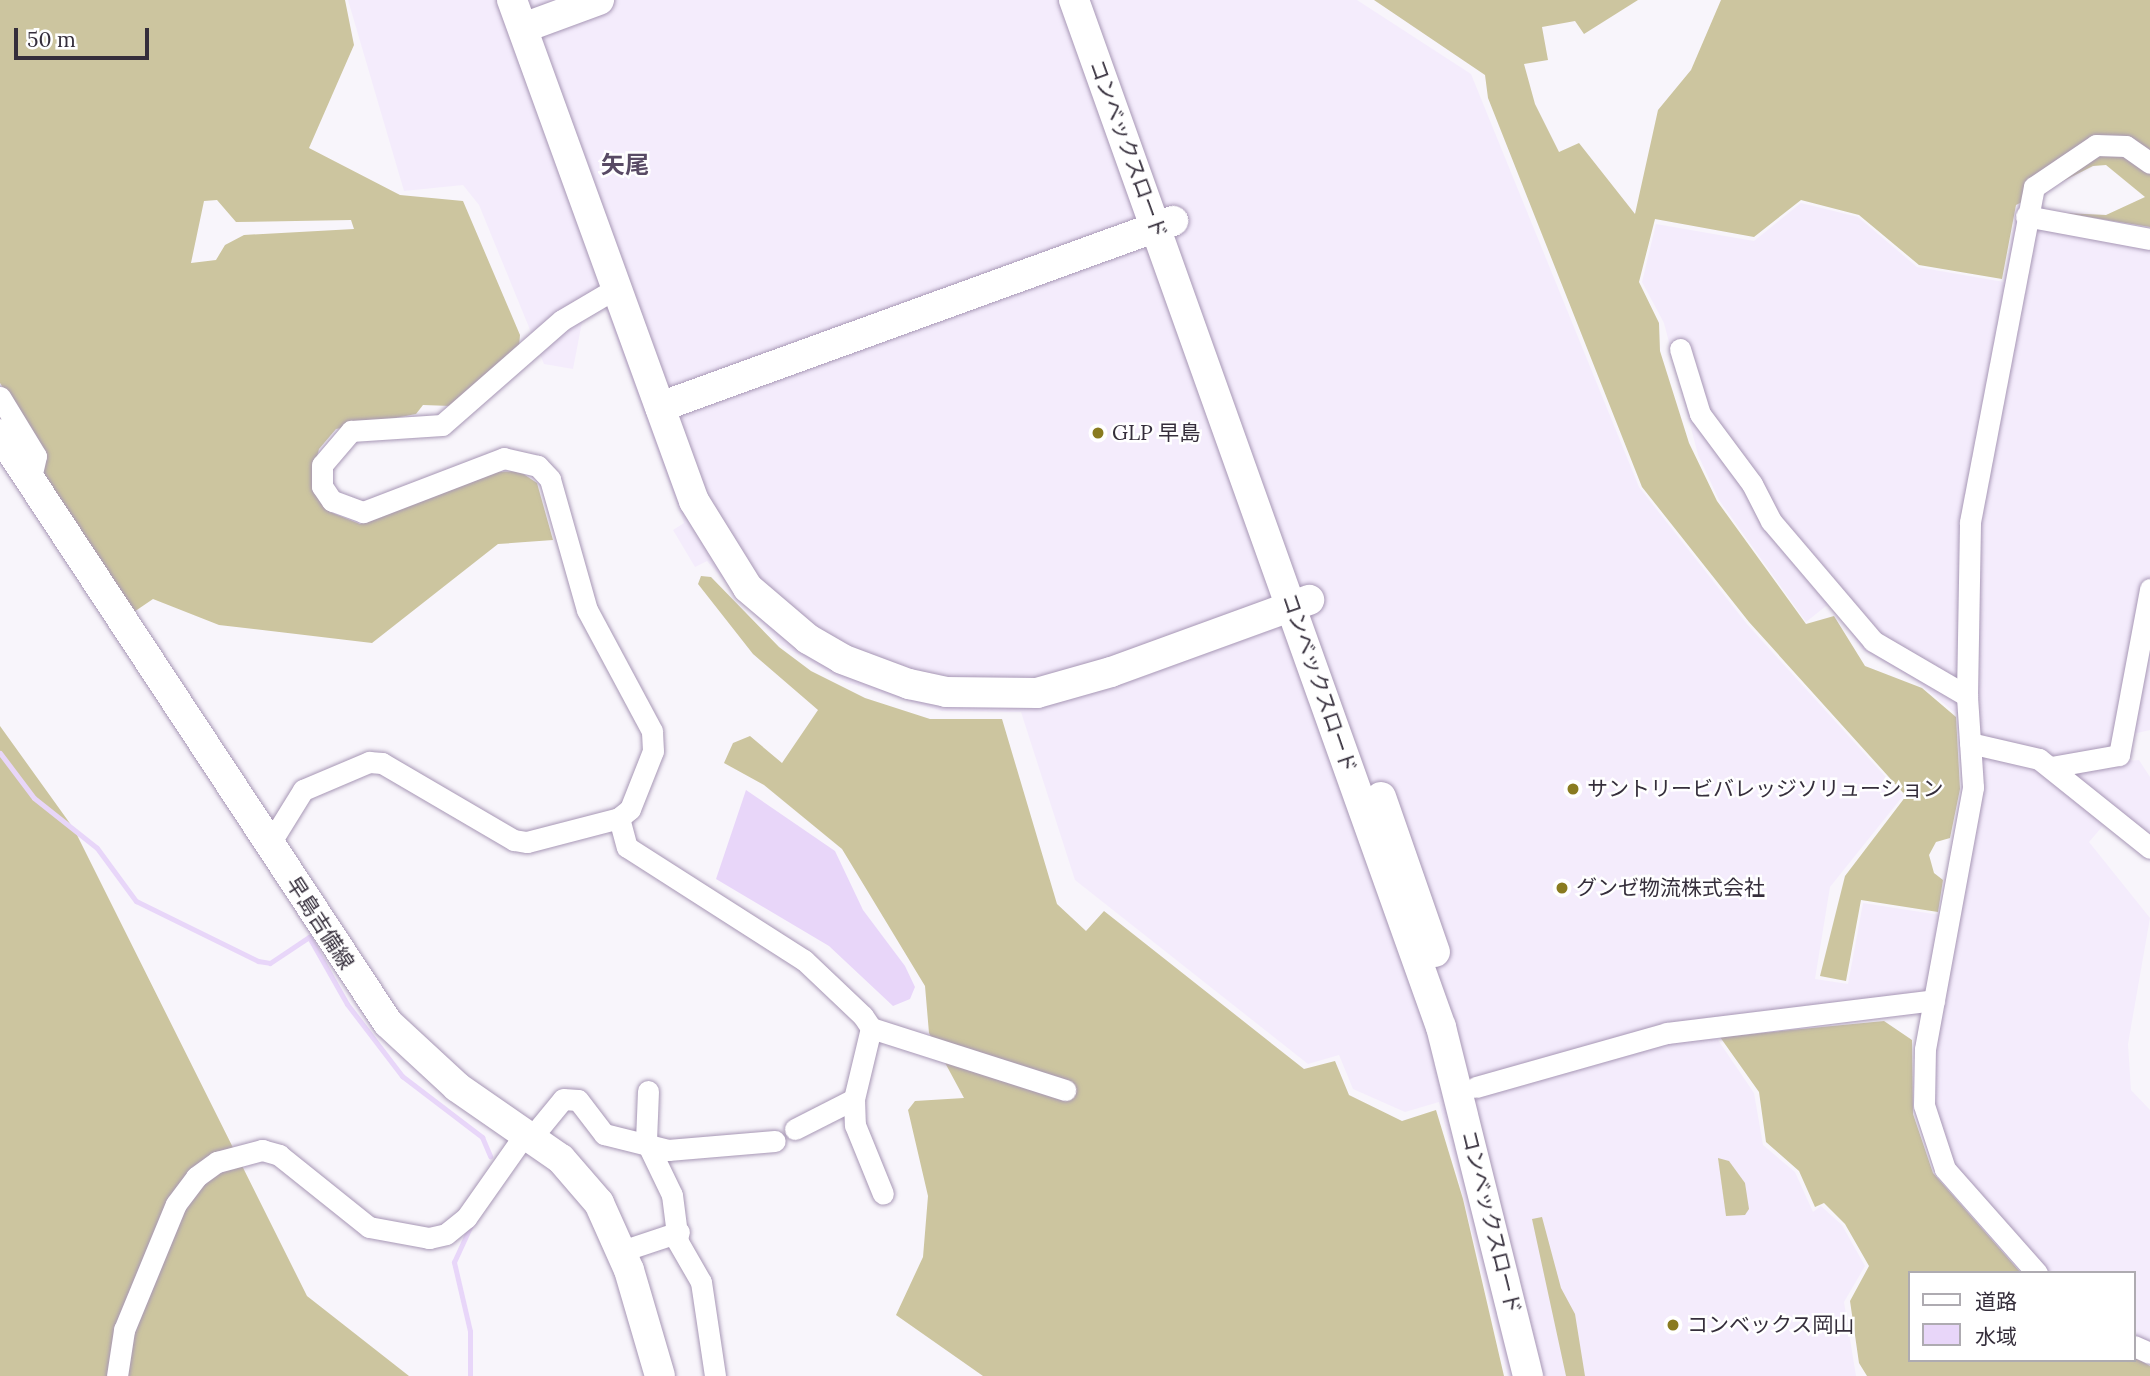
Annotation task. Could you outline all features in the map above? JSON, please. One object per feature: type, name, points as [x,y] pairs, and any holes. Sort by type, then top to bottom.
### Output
[{"type":"street","points":[[599,0],[517,14],[694,501],[748,588],[808,639],[873,673],[946,692],[1037,693],[1074,684],[1301,603]]},
{"type":"street","name":"コンベックスロード","points":[[1074,0],[1166,223]]},
{"type":"street","name":"コンベックスロード","points":[[1094,0],[1166,223],[1301,603],[1441,1027],[1528,1376]]},
{"type":"street","points":[[2034,1271],[1970,1203],[1945,1169],[1934,1141],[1923,1082],[1934,1000],[1973,787],[1967,696],[1970,522],[2026,216],[2034,187],[2096,145],[2126,146],[2150,163]]},
{"type":"street","points":[[2026,216],[2150,239]]},
{"type":"street","points":[[660,407],[1166,223]]},
{"type":"street","points":[[269,845],[303,790],[369,762],[382,762],[514,840],[527,842],[620,818],[630,809],[653,751],[652,731],[587,610],[550,479],[531,462],[504,458],[363,512],[332,501],[322,486],[322,465],[351,431],[442,425],[562,320],[618,287]]},
{"type":"street","points":[[1681,349],[1700,414],[1752,484],[1771,521],[1873,641],[1967,696]]},
{"type":"street","points":[[0,397],[36,456],[30,481]]},
{"type":"street","name":"早島吉備線","points":[[0,435],[388,1023],[425,1061],[528,1136],[583,1181],[599,1203],[622,1251],[660,1376]]},
{"type":"street","points":[[2051,767],[2119,755],[2150,589]]},
{"type":"street","name":"コンベックスロード","points":[[1301,603],[1419,901],[1476,1087],[1546,1376]]},
{"type":"street","points":[[1970,743],[2011,749],[2051,767],[2150,848]]},
{"type":"street","points":[[620,818],[627,847],[804,960],[871,1028],[1065,1090]]},
{"type":"street","points":[[1476,1087],[1688,1029],[1829,1016],[1934,1000]]},
{"type":"street","points":[[871,1028],[854,1099],[860,1146],[883,1194]]},
{"type":"street","points":[[648,1091],[646,1141],[672,1195],[678,1232],[706,1302],[715,1376]]},
{"type":"street","points":[[117,1376],[124,1330],[176,1204],[217,1162],[262,1150],[279,1155],[369,1227],[429,1238],[446,1234],[466,1218],[528,1136],[563,1099],[578,1100],[604,1134],[646,1141],[680,1151],[775,1141]]},
{"type":"street","points":[[795,1129],[854,1099]]},
{"type":"street","points":[[622,1251],[678,1232]]},
{"type":"shaded area","points":[[0,0],[345,0],[354,45],[309,148],[400,195],[463,201],[520,335],[519,347],[451,406],[423,405],[416,414],[336,429],[319,449],[313,473],[318,494],[330,512],[360,524],[495,472],[519,471],[537,483],[553,540],[498,544],[372,643],[219,625],[153,599],[128,616],[41,474],[44,453],[0,383]],"holes":[[[217,200],[236,222],[351,220],[354,229],[244,235],[225,245],[216,260],[191,263],[204,201]]]},
{"type":"shaded area","points":[[348,0],[1357,0],[1471,74],[1639,487],[1747,624],[1903,796],[1830,887],[1815,979],[1848,984],[1863,903],[1940,915],[1962,788],[1959,716],[1914,679],[1862,649],[1831,602],[1806,622],[1719,500],[1698,455],[1664,323],[1642,282],[1656,224],[1754,241],[1801,203],[1858,217],[1917,267],[2004,282],[2017,208],[2150,231],[2150,730],[2133,734],[2126,761],[2139,760],[2150,777],[2150,856],[2107,821],[2089,842],[2150,918],[2128,1044],[2131,1090],[2150,1110],[2150,1361],[2136,1354],[2136,1271],[2023,1271],[1935,1169],[1916,1114],[1913,1084],[1920,1014],[1714,1034],[1754,1093],[1763,1145],[1795,1172],[1813,1212],[1821,1206],[1842,1225],[1865,1266],[1844,1302],[1856,1376],[1508,1376],[1439,1102],[1405,1112],[1353,1089],[1339,1055],[1308,1064],[1075,880],[1021,712],[942,711],[846,682],[782,645],[707,561],[695,567],[673,530],[684,523],[605,306],[583,317],[573,369],[544,364],[479,205],[463,185],[404,191]]},
{"type":"shaded area","points":[[1374,0],[1638,0],[1584,34],[1575,21],[1542,27],[1548,60],[1524,64],[1535,104],[1559,152],[1579,143],[1635,214],[1658,110],[1691,70],[1721,0],[2150,0],[2150,227],[2064,213],[2106,215],[2145,197],[2106,165],[2093,166],[2016,205],[2002,279],[1919,265],[1859,215],[1801,200],[1754,237],[1655,219],[1639,282],[1659,323],[1660,351],[1689,443],[1717,501],[1806,624],[1834,616],[1865,666],[1922,688],[1956,717],[1960,789],[1950,838],[1936,842],[1929,855],[1934,873],[1943,880],[1938,912],[1861,900],[1846,981],[1820,976],[1845,876],[1906,796],[1749,622],[1642,487],[1488,98],[1485,75]]},
{"type":"shaded area","points":[[701,576],[711,577],[779,647],[811,671],[865,698],[930,719],[1002,719],[1057,904],[1086,931],[1104,911],[1304,1069],[1335,1061],[1349,1095],[1402,1121],[1436,1110],[1463,1199],[1504,1376],[983,1376],[896,1315],[923,1257],[928,1196],[908,1110],[915,1101],[964,1098],[929,1033],[925,986],[842,849],[764,785],[724,763],[733,743],[750,736],[782,763],[818,710],[753,654],[698,584]]},
{"type":"shaded area","points":[[0,726],[74,829],[307,1296],[409,1376],[0,1376]]},
{"type":"shaded area","points":[[1884,1021],[1912,1040],[1913,1114],[1933,1173],[2019,1271],[1909,1271],[1909,1362],[2136,1362],[2136,1358],[2150,1366],[2150,1376],[1867,1376],[1859,1363],[1850,1301],[1869,1266],[1845,1224],[1824,1203],[1815,1207],[1799,1171],[1766,1142],[1759,1092],[1720,1037]]},
{"type":"shaded area","points":[[1718,1158],[1729,1161],[1745,1183],[1749,1209],[1745,1215],[1726,1216]]},
{"type":"shaded area","points":[[1542,1217],[1561,1288],[1575,1314],[1585,1376],[1566,1376],[1532,1219]]},
{"type":"water","points":[[746,790],[835,851],[863,910],[905,966],[915,987],[910,999],[893,1006],[829,946],[716,879]]},
{"type":"waterway","points":[[0,753],[34,798],[97,848],[136,901],[258,961],[270,963],[309,937],[347,1004],[402,1076],[482,1137],[490,1156]]},
{"type":"waterway","points":[[470,1376],[470,1331],[454,1262],[471,1225]]},
{"type":"place","name":"GLP 早島","points":[[1098,433]]},
{"type":"place","name":"サントリービバレッジソリューション","points":[[1573,789]]},
{"type":"place","name":"グンゼ物流株式会社","points":[[1562,888]]},
{"type":"place","name":"コンベックス岡山","points":[[1673,1325]]},
{"type":"district","name":"矢尾","points":[[625,165]]}]
